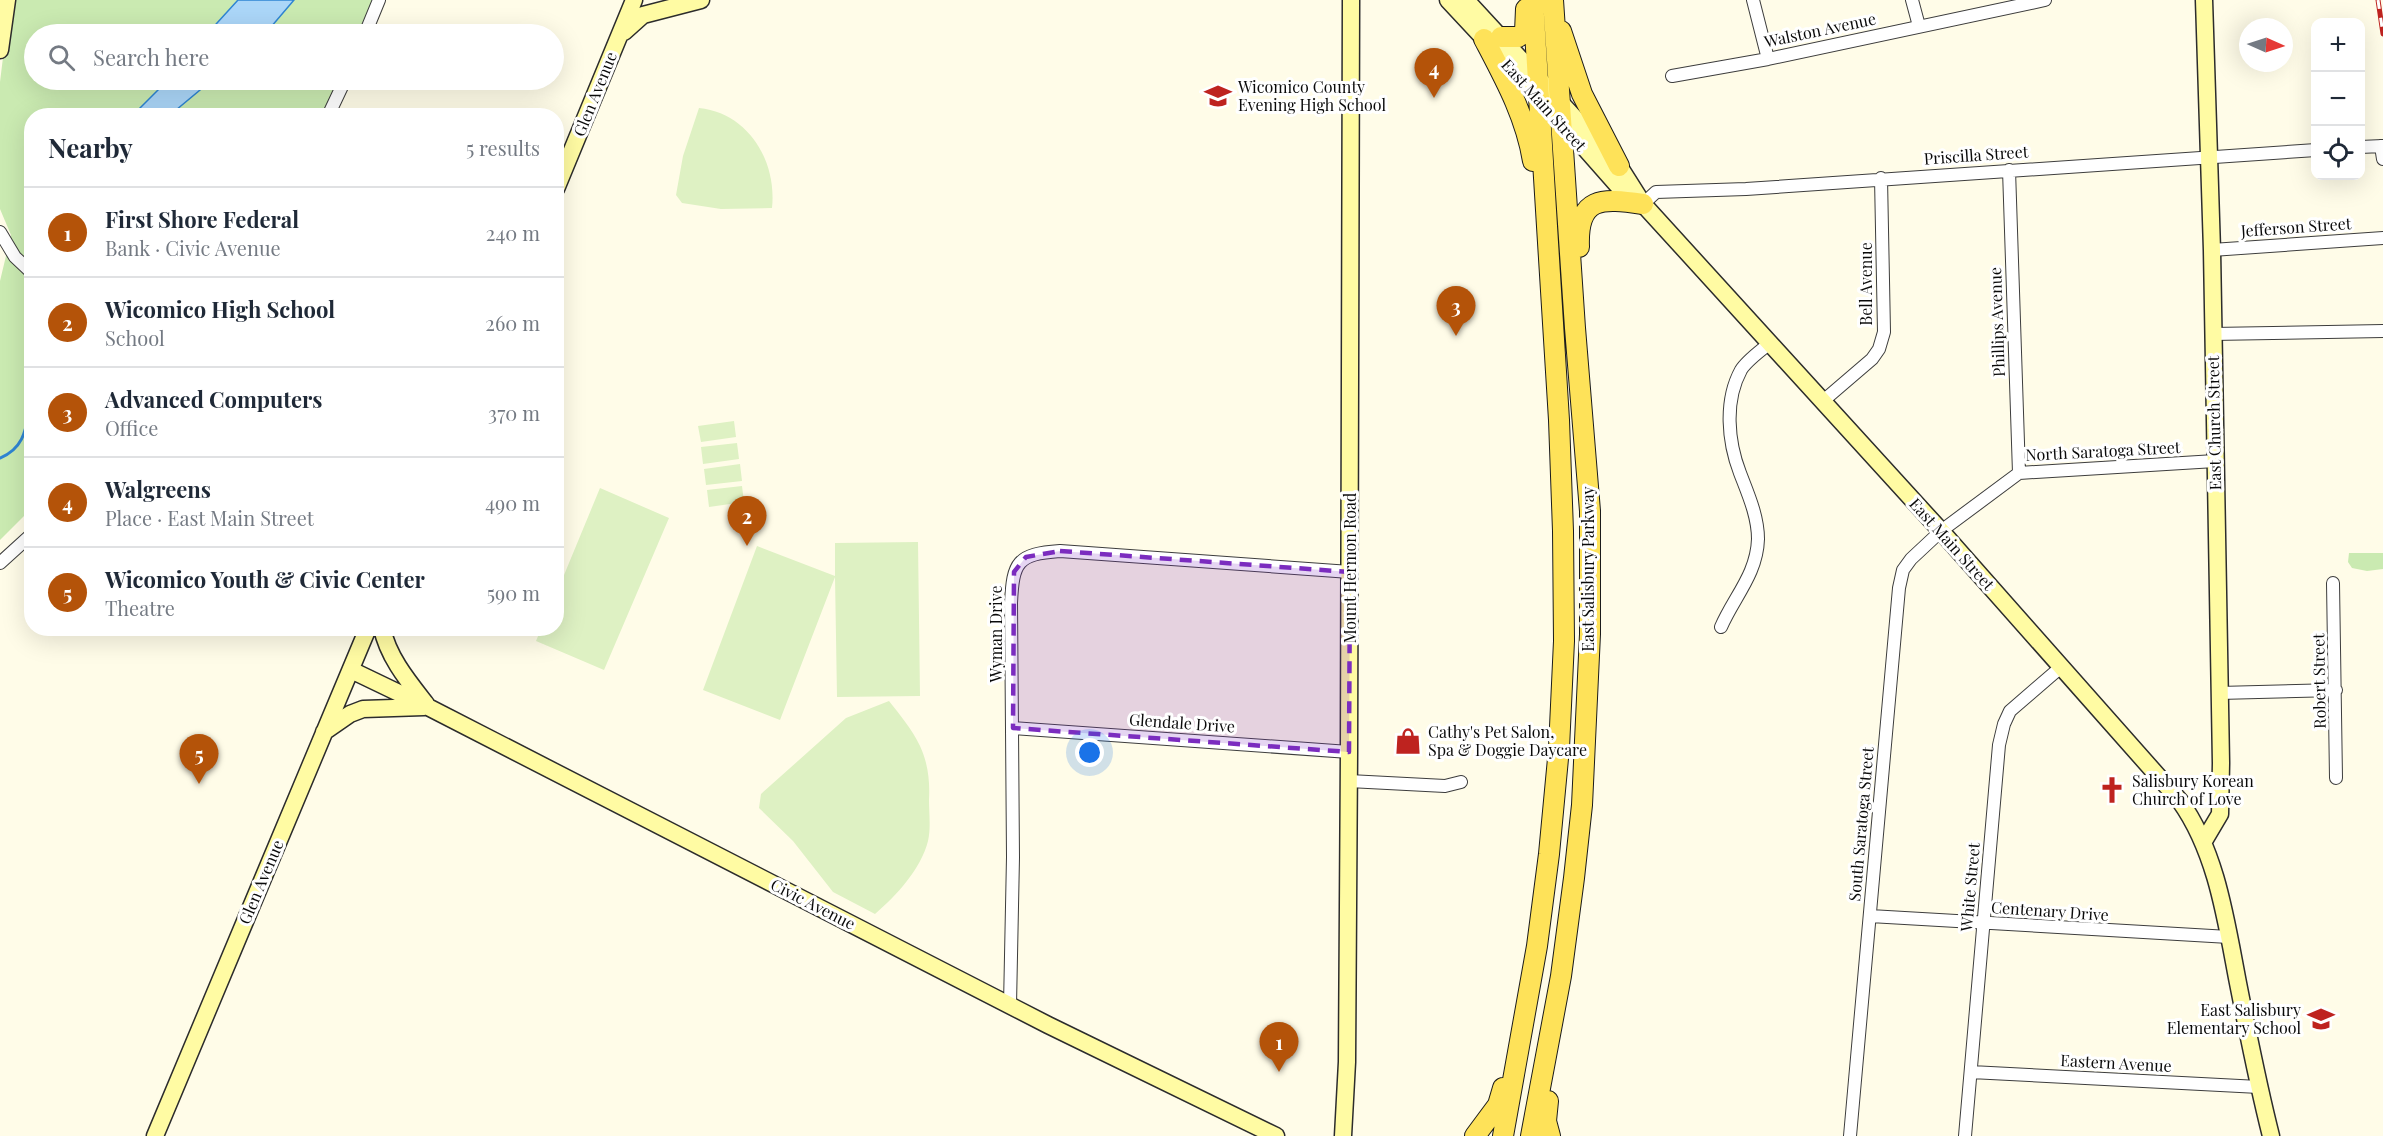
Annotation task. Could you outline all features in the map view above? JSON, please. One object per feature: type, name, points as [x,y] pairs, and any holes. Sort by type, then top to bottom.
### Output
[{"type":"main road","points":[[1525,0],[1527,19],[1525,32],[1518,37],[1492,38],[1529,136],[1540,205],[1545,219]]},
{"type":"main road","points":[[1546,1],[1582,94],[1619,166]]},
{"type":"main road","name":"East Salisbury Parkway","points":[[1503,1136],[1537,946],[1557,770],[1564,641],[1559,420],[1545,219],[1553,107],[1539,76],[1546,1]]},
{"type":"main road","name":"East Salisbury Parkway","points":[[1531,1136],[1555,1013],[1582,805],[1590,634],[1590,510],[1553,107],[1546,1]]},
{"type":"main road","points":[[1575,328],[1580,275],[1578,231],[1581,221],[1594,204],[1603,200],[1643,204]]},
{"type":"main road","points":[[1475,1136],[1498,1106],[1506,1077],[1522,978],[1537,946]]},
{"type":"main road","points":[[1551,1136],[1546,1121],[1558,1048],[1555,1013]]},
{"type":"street","points":[[369,24],[379,0]]},
{"type":"street","name":"Glen Avenue","points":[[564,170],[634,0]]},
{"type":"street","points":[[619,37],[643,15],[701,0]]},
{"type":"street","name":"Mount Hermon Road","points":[[1343,1136],[1347,1062],[1349,781],[1351,0]]},
{"type":"street","name":"East Main Street","points":[[1448,0],[1539,76]]},
{"type":"street","name":"East Main Street","points":[[1466,0],[1492,38],[1627,196],[1643,204]]},
{"type":"street","points":[[1753,0],[1768,59]]},
{"type":"street","points":[[1912,0],[1919,26]]},
{"type":"street","name":"Walston Avenue","points":[[1672,76],[1768,59],[2046,0]]},
{"type":"street","name":"East Church Street","points":[[2204,0],[2212,250],[2220,814],[2204,841]]},
{"type":"street","points":[[0,50],[5,3]]},
{"type":"street","points":[[332,108],[340,90]]},
{"type":"street","name":"East Main Street","points":[[1553,107],[1619,166],[1643,204],[1941,531],[2161,778],[2192,819],[2204,841],[2223,909],[2271,1136]]},
{"type":"street","points":[[2365,148],[2382,150]]},
{"type":"street","name":"Priscilla Street","points":[[1643,204],[1656,192],[1746,189],[2311,150]]},
{"type":"street","name":"Phillips Avenue","points":[[2009,170],[2019,472]]},
{"type":"street","name":"Bell Avenue","points":[[1823,401],[1872,359],[1880,349],[1884,332],[1881,178]]},
{"type":"street","points":[[0,232],[15,257],[24,266]]},
{"type":"street","name":"Jefferson Street","points":[[2212,250],[2383,238]]},
{"type":"street","points":[[2212,334],[2383,331]]},
{"type":"street","points":[[1721,627],[1730,607],[1751,574],[1758,540],[1756,521],[1732,448],[1730,410],[1733,389],[1742,369],[1771,342]]},
{"type":"street","name":"North Saratoga Street","points":[[1941,531],[2019,472],[2215,461]]},
{"type":"street","name":"South Saratoga Street","points":[[1850,1136],[1899,588],[1903,570],[1911,559],[1941,531]]},
{"type":"street","points":[[0,563],[24,541]]},
{"type":"street","name":"Wyman Drive","points":[[1010,1005],[1012,584],[1018,564],[1026,557],[1060,551],[1350,572]]},
{"type":"street","name":"Robert Street","points":[[2333,583],[2336,778]]},
{"type":"street","name":"Glen Avenue","points":[[155,1136],[365,636]]},
{"type":"street","points":[[384,636],[388,649],[403,674],[428,707]]},
{"type":"street","name":"White Street","points":[[1965,1136],[1999,745],[2010,711],[2061,667]]},
{"type":"street","name":"Civic Avenue","points":[[351,670],[428,707],[1010,1005],[1276,1136]]},
{"type":"street","points":[[2219,693],[2336,690]]},
{"type":"street","points":[[324,732],[350,714],[363,709],[428,707]]},
{"type":"street","name":"Glendale Drive","points":[[1013,728],[1349,752]]},
{"type":"street","points":[[1349,781],[1446,786],[1461,782]]},
{"type":"street","name":"Centenary Drive","points":[[1870,916],[2229,937]]},
{"type":"street","name":"Eastern Avenue","points":[[1971,1072],[2259,1087]]},
{"type":"highlighted area","points":[[1060,551],[1350,572],[1349,752],[1013,728],[1014,572],[1026,557]]},
{"type":"green space","points":[[10,0],[373,0],[362,24],[24,24],[24,90],[334,90],[326,108],[24,108],[24,516],[0,540],[0,281],[11,235],[0,209],[0,82]]},
{"type":"green space","points":[[699,108],[717,112],[732,119],[756,143],[770,174],[772,208],[721,209],[682,203],[676,195],[683,156]]},
{"type":"green space","points":[[734,421],[736,437],[701,442],[698,426]]},
{"type":"green space","points":[[737,443],[739,459],[703,464],[701,447]]},
{"type":"green space","points":[[740,464],[742,481],[706,485],[704,469]]},
{"type":"green space","points":[[742,486],[744,502],[709,507],[707,490]]},
{"type":"green space","points":[[600,488],[669,518],[604,670],[536,641],[538,636],[564,636],[564,575]]},
{"type":"green space","points":[[918,542],[920,696],[837,697],[835,577],[780,720],[703,690],[757,546],[835,576],[835,543]]},
{"type":"green space","points":[[2349,553],[2383,553],[2383,569],[2367,571],[2352,568],[2348,562]]},
{"type":"green space","points":[[889,701],[906,722],[925,759],[929,786],[929,831],[925,851],[914,872],[875,914],[833,892],[793,841],[759,808],[761,794],[846,718]]},
{"type":"water","points":[[238,0],[294,0],[274,24],[216,24]]},
{"type":"water","points":[[158,90],[200,90],[178,108],[140,108]]},
{"type":"waterway","points":[[0,458],[16,448],[24,434]]},
{"type":"railway","points":[[2378,0],[2383,34]]},
{"type":"place","name":"Wicomico County Evening High School","points":[[1218,96]]},
{"type":"place","name":"Walgreens","points":[[1434,98]]},
{"type":"place","name":"Advanced Computers","points":[[1456,336]]},
{"type":"place","name":"Wicomico High School","points":[[747,546]]},
{"type":"place","name":"Cathy's Pet Salon, Spa & Doggie Daycare","points":[[1408,741]]},
{"type":"place","name":"Wicomico Youth & Civic Center","points":[[199,784]]},
{"type":"place","name":"Salisbury Korean Church of Love","points":[[2112,790]]},
{"type":"place","name":"East Salisbury Elementary School","points":[[2321,1019]]},
{"type":"place","name":"First Shore Federal","points":[[1279,1072]]}]
